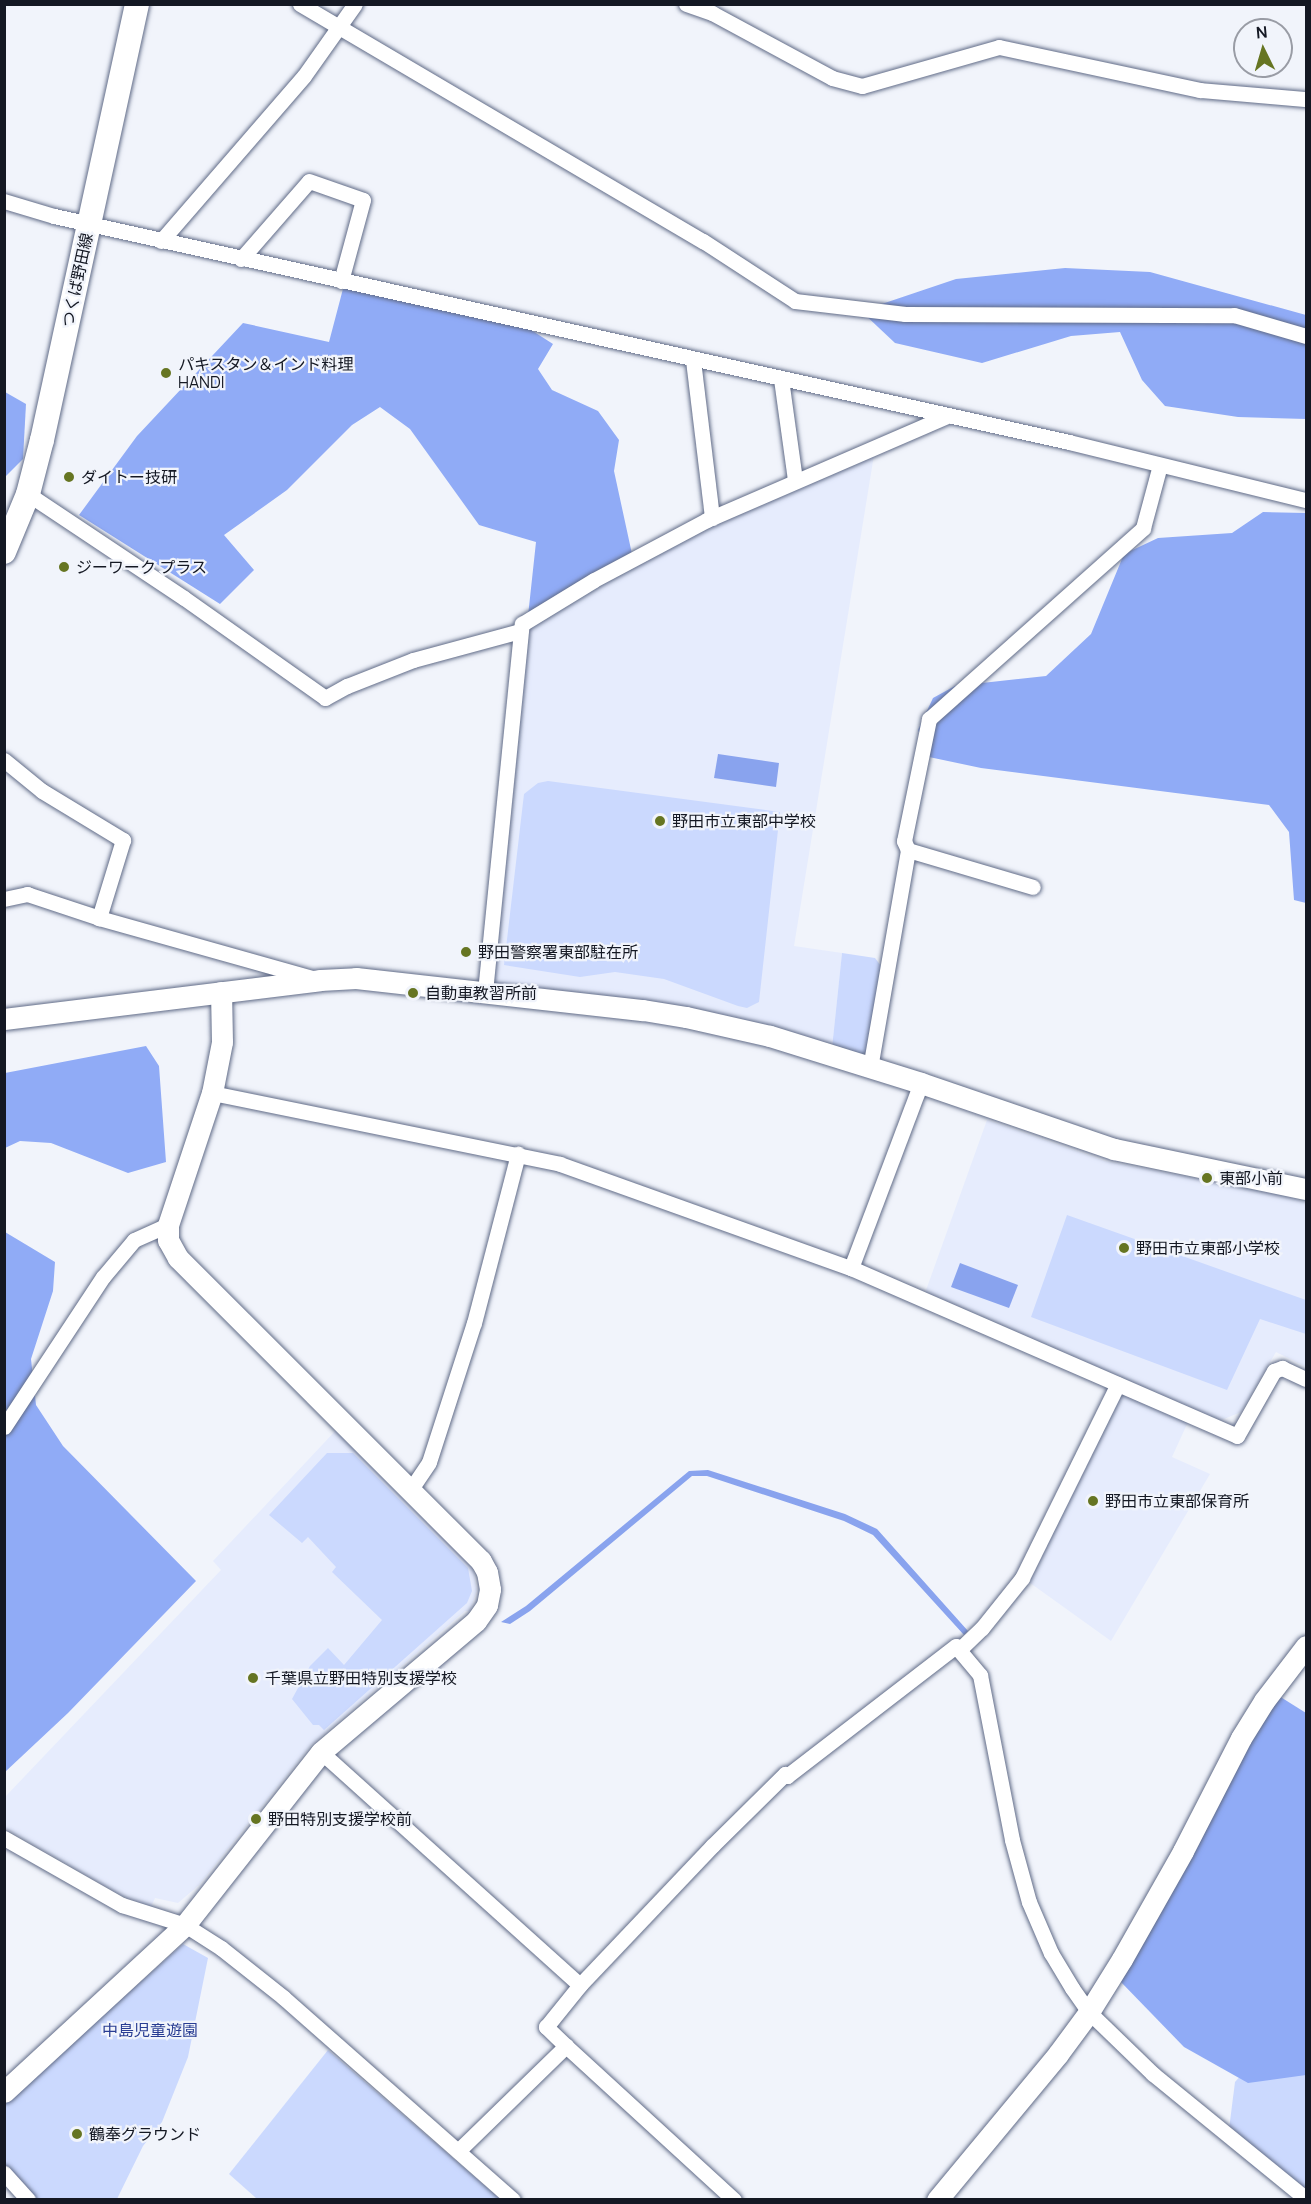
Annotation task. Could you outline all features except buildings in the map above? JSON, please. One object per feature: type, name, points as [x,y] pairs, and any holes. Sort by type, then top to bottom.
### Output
[{"type":"main road","name":"つくば野田線","points":[[4,552],[28,494],[42,440],[138,4]]},
{"type":"street","points":[[300,4],[703,241],[795,301],[905,314],[1234,315],[1306,336]]},
{"type":"street","points":[[161,241],[261,128],[340,29],[355,4]]},
{"type":"street","points":[[686,4],[712,12],[832,78],[862,86],[999,47],[1091,69],[1200,90],[1306,99]]},
{"type":"street","points":[[242,259],[309,181],[363,200],[341,281]]},
{"type":"street","points":[[4,201],[161,241],[947,416],[1306,500]]},
{"type":"street","points":[[693,360],[712,518]]},
{"type":"street","points":[[780,379],[795,480]]},
{"type":"street","points":[[485,992],[522,624],[594,580],[712,518],[795,480],[947,416]]},
{"type":"street","points":[[870,1068],[908,849],[904,841],[929,719],[1143,528],[1160,465]]},
{"type":"street","points":[[28,494],[184,598],[325,698],[347,686],[412,660],[520,631]]},
{"type":"street","points":[[4,760],[42,790],[123,840],[99,918]]},
{"type":"street","points":[[908,849],[1033,887]]},
{"type":"street","points":[[4,899],[27,894],[99,918],[320,980]]},
{"type":"street","points":[[4,1019],[320,980],[394,981],[686,1017],[770,1036],[921,1083],[1114,1149],[1306,1190]]},
{"type":"street","points":[[4,2092],[185,1925],[321,1752],[476,1621],[487,1605],[490,1589],[487,1572],[481,1560],[178,1258],[168,1240],[168,1225],[212,1093],[222,1042],[221,992]]},
{"type":"street","points":[[851,1268],[921,1083]]},
{"type":"street","points":[[212,1093],[518,1154],[590,1175],[851,1268],[1237,1436],[1274,1371],[1282,1368],[1306,1379]]},
{"type":"street","points":[[411,1489],[429,1462],[474,1323],[518,1154]]},
{"type":"street","points":[[4,1427],[103,1277],[134,1240],[168,1225]]},
{"type":"street","points":[[959,1650],[982,1628],[1022,1578],[1118,1384]]},
{"type":"street","points":[[937,2199],[1044,2072],[1089,2012],[1183,1851],[1241,1738],[1264,1701],[1306,1646]]},
{"type":"street","points":[[734,2199],[546,2026],[580,1985],[785,1774],[787,1776],[956,1647],[980,1675],[1012,1840],[1029,1902],[1050,1953],[1089,2012],[1153,2074],[1306,2199]]},
{"type":"street","points":[[321,1752],[580,1985]]},
{"type":"street","points":[[4,1838],[122,1905],[185,1925],[221,1948],[284,1998],[513,2199]]},
{"type":"street","points":[[458,2151],[566,2046]]},
{"type":"street","points":[[4,2173],[28,2199]]},
{"type":"shaded area","points":[[1065,268],[1150,272],[1306,315],[1306,419],[1238,417],[1165,406],[1142,380],[1120,332],[1071,336],[982,363],[895,343],[861,311],[956,279]]},
{"type":"shaded area","points":[[344,285],[528,328],[553,344],[538,369],[552,390],[598,411],[619,440],[614,471],[632,554],[528,616],[536,542],[479,525],[410,429],[380,407],[352,425],[287,490],[224,535],[254,570],[220,604],[79,515],[137,436],[243,323],[329,342]]},
{"type":"shaded area","points":[[5,392],[26,404],[23,459],[5,477]]},
{"type":"shaded area","name":"野田市立東部中学校","points":[[874,455],[794,946],[842,953],[832,1048],[750,1021],[675,1005],[497,985],[494,980],[525,630],[584,593],[724,519]]},
{"type":"shaded area","points":[[1263,512],[1306,513],[1306,903],[1294,900],[1289,832],[1269,805],[981,768],[929,757],[918,730],[933,698],[955,686],[1046,676],[1091,634],[1124,554],[1158,538],[1232,533]]},
{"type":"shaded area","points":[[718,754],[779,763],[776,787],[714,778]]},
{"type":"shaded area","points":[[146,1046],[159,1066],[166,1162],[128,1173],[51,1143],[20,1141],[5,1148],[5,1073]]},
{"type":"shaded area","name":"野田市立東部小学校","points":[[987,1120],[1105,1161],[1287,1196],[1306,1203],[1306,1367],[1276,1352],[1241,1412],[1219,1421],[925,1293]]},
{"type":"shaded area","points":[[5,1232],[55,1262],[53,1291],[31,1359],[36,1405],[63,1446],[196,1581],[68,1713],[5,1772]]},
{"type":"shaded area","points":[[960,1263],[1018,1285],[1009,1308],[951,1287]]},
{"type":"shaded area","points":[[1124,1395],[1188,1422],[1172,1457],[1210,1474],[1111,1641],[1026,1580],[1116,1396]]},
{"type":"shaded area","name":"千葉県立野田特別支援学校","points":[[338,1428],[469,1561],[477,1590],[470,1611],[465,1611],[311,1745],[199,1885],[178,1903],[155,1898],[151,1907],[122,1896],[5,1828],[5,1797],[221,1570],[213,1561]]},
{"type":"shaded area","points":[[708,1470],[845,1514],[877,1529],[968,1631],[964,1635],[873,1535],[844,1521],[707,1476],[692,1476],[530,1611],[510,1624],[501,1622],[526,1606],[689,1471]]},
{"type":"shaded area","points":[[1279,1696],[1306,1713],[1306,2075],[1248,2083],[1184,2047],[1119,1980],[1263,1719]]},
{"type":"green space","points":[[548,781],[780,812],[759,1002],[747,1008],[738,1006],[664,979],[615,972],[580,977],[504,965],[524,794],[538,783]]},
{"type":"green space","points":[[842,953],[875,958],[884,970],[866,1058],[832,1048]]},
{"type":"green space","points":[[1067,1215],[1306,1300],[1306,1334],[1260,1319],[1227,1390],[1031,1317]]},
{"type":"green space","points":[[327,1453],[353,1453],[468,1568],[472,1591],[467,1603],[324,1730],[319,1725],[313,1725],[292,1699],[310,1666],[328,1648],[344,1665],[382,1620],[332,1572],[336,1567],[308,1537],[302,1543],[269,1515]]},
{"type":"green space","name":"鶴奉グラウンド","points":[[183,1944],[208,1958],[188,2057],[162,2122],[143,2146],[117,2199],[35,2199],[5,2166],[4,2104]]},
{"type":"green space","points":[[1306,2001],[1306,2197],[1280,2185],[1252,2166],[1228,2137],[1235,2082]]},
{"type":"green space","points":[[328,2050],[500,2199],[257,2199],[229,2174]]},
{"type":"place","name":"パキスタン＆インド料理 HANDI","points":[[166,373]]},
{"type":"place","name":"ダイトー技研","points":[[69,477]]},
{"type":"place","name":"ジーワーク プラス","points":[[64,567]]},
{"type":"place","name":"野田市立東部中学校","points":[[660,821]]},
{"type":"place","name":"野田警察署東部駐在所","points":[[466,952]]},
{"type":"place","name":"自動車教習所前","points":[[413,993]]},
{"type":"place","name":"東部小前","points":[[1207,1178]]},
{"type":"place","name":"野田市立東部小学校","points":[[1124,1248]]},
{"type":"place","name":"野田市立東部保育所","points":[[1093,1501]]},
{"type":"place","name":"千葉県立野田特別支援学校","points":[[253,1678]]},
{"type":"place","name":"野田特別支援学校前","points":[[256,1819]]},
{"type":"place","name":"鶴奉グラウンド","points":[[77,2134]]},
{"type":"park label","name":"中島児童遊園","points":[[150,2030]]}]
